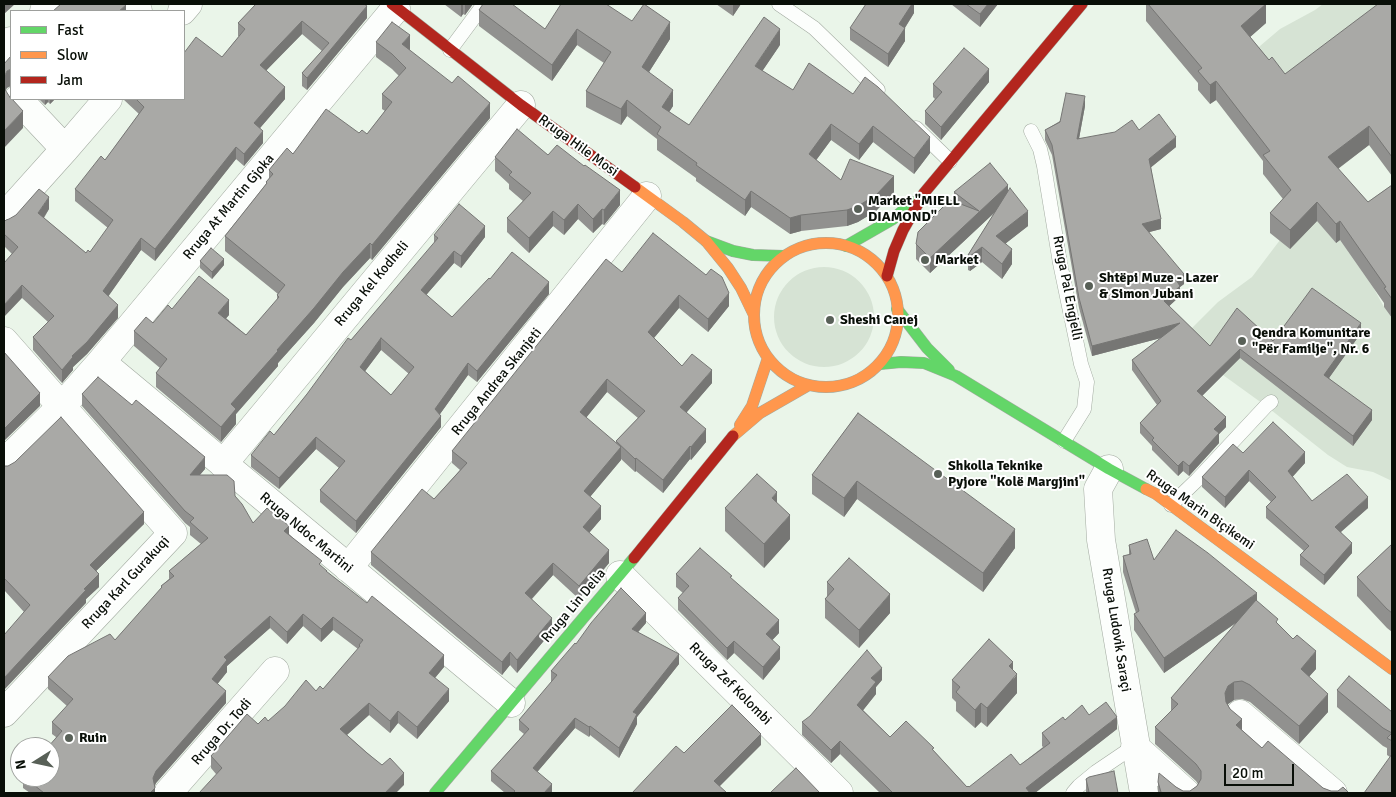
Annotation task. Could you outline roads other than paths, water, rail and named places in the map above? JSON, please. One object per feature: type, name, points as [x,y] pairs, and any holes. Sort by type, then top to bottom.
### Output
[{"type":"main road","points":[[887,276],[894,251],[924,193],[1082,4]]},
{"type":"main road","name":"Rruga Hile Mosi","points":[[394,6],[521,105],[683,222],[706,241],[728,268],[741,288],[754,315]]},
{"type":"main road","points":[[846,246],[893,219],[924,193]]},
{"type":"main road","name":"Rruga Hile Mosi","points":[[706,241],[733,251],[753,255],[784,256]]},
{"type":"main road","points":[[825,243],[846,246],[870,257],[887,276],[896,297],[898,309],[894,342],[880,364],[859,380],[834,388],[807,386],[784,374],[768,358],[757,338],[754,315],[758,292],[768,272],[784,256],[804,246],[825,243]]},
{"type":"main road","name":"Rruga Marin Biçikemi","points":[[898,309],[927,348],[956,376]]},
{"type":"main road","name":"Rruga Lin Delia","points":[[435,793],[620,575],[734,435],[752,406],[768,358]]},
{"type":"main road","name":"Rruga Marin Biçikemi","points":[[880,364],[901,362],[924,364],[956,376],[1109,469],[1156,494],[1392,669]]},
{"type":"main road","name":"Rruga Lin Delia","points":[[734,435],[760,413],[807,386]]},
{"type":"street","name":"Rruga At Martin Gjoka","points":[[62,406],[101,362],[394,6]]},
{"type":"street","points":[[19,100],[65,149]]},
{"type":"street","points":[[4,217],[107,100]]},
{"type":"street","name":"Rruga Kel Kodheli","points":[[223,464],[521,105]]},
{"type":"street","name":"Rruga Andrea Skanjeti","points":[[348,568],[647,196]]},
{"type":"street","name":"Rruga Karl Gurakuqi","points":[[4,341],[173,533],[4,712]]},
{"type":"street","name":"Rruga Ndoc Martini","points":[[101,362],[511,703]]},
{"type":"street","points":[[4,463],[62,406]]},
{"type":"street","name":"Rruga Ludovik Saraçi","points":[[1109,469],[1098,489],[1101,540],[1144,793]]},
{"type":"street","name":"Rruga Zef Kolombi","points":[[620,575],[840,793]]},
{"type":"street","name":"Rruga Dr. Todi","points":[[168,793],[275,671]]},
{"type":"street","points":[[1240,714],[1333,793]]},
{"type":"street","points":[[1135,747],[1186,793]]},
{"type":"lane","points":[[450,50],[484,4]]},
{"type":"lane","points":[[779,4],[814,28],[887,100]]},
{"type":"lane","points":[[908,120],[950,161]]},
{"type":"lane","name":"Rruga Pal Engjelli","points":[[1031,131],[1040,149],[1044,166],[1060,263],[1087,382],[1084,409],[1064,441]]},
{"type":"lane","points":[[1171,505],[1272,402]]},
{"type":"lane","points":[[1073,793],[1096,772],[1135,747]]},
{"type":"place","name":"Market \"MIELL DIAMOND\"","points":[[858,209]]},
{"type":"place","name":"Market","points":[[925,260]]},
{"type":"place","name":"Shtëpi Muze - Lazer & Simon Jubani","points":[[1089,286]]},
{"type":"place","name":"Sheshi Canej","points":[[830,320]]},
{"type":"place","name":"Qendra Komunitare \"Për Familje\", Nr. 6","points":[[1242,341]]},
{"type":"place","name":"Shkolla Teknike Pyjore \"Kolë Margjini\"","points":[[938,474]]},
{"type":"place","name":"Ruin","points":[[69,738]]}]
